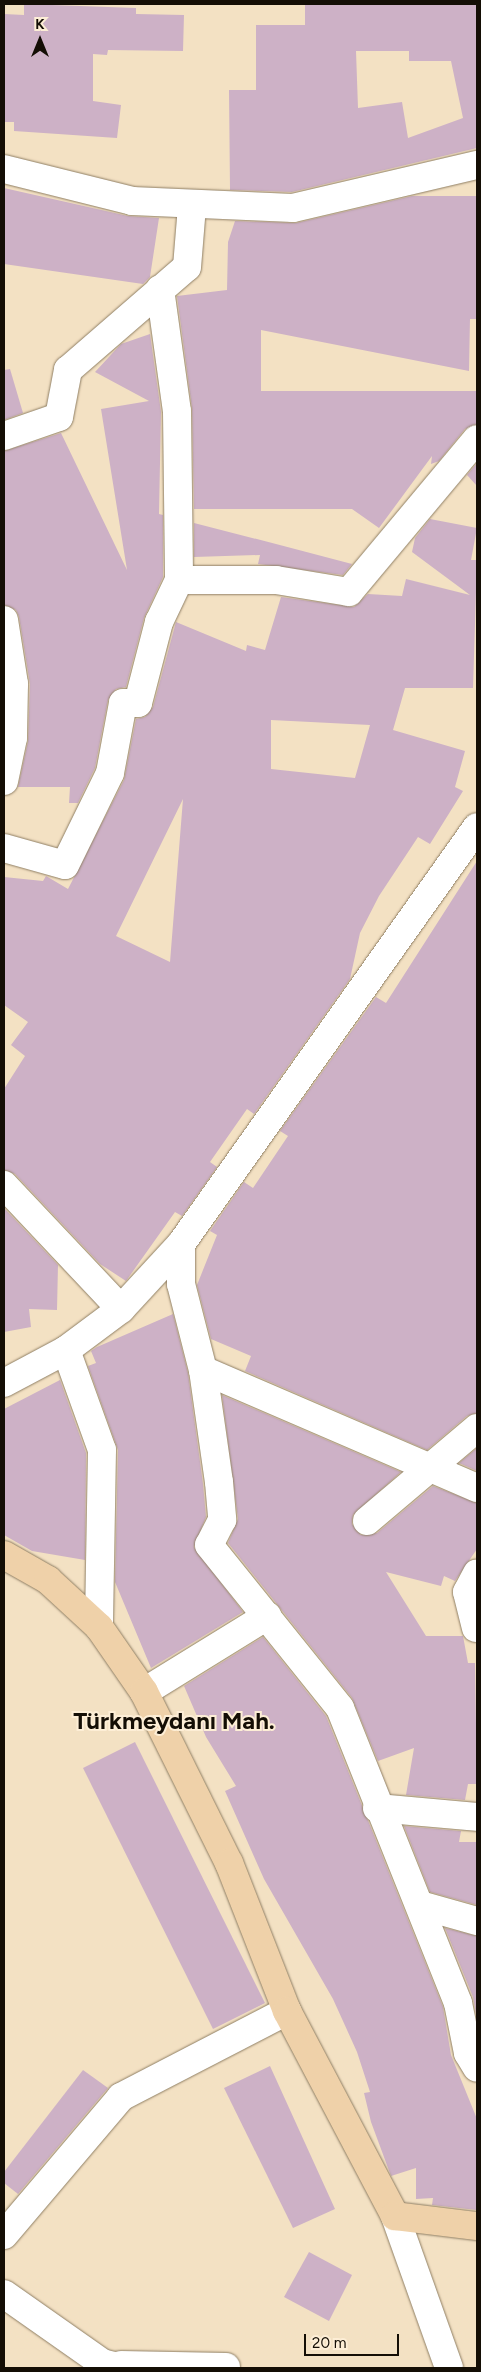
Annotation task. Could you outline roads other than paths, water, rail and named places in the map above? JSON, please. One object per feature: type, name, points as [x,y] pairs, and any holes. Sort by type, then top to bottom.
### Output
[{"type":"main road","points":[[4,1555],[48,1580],[99,1627],[144,1692],[229,1863],[287,2011],[395,2216],[477,2226]]},
{"type":"street","points":[[4,169],[132,200],[192,206],[292,208],[477,166]]},
{"type":"street","points":[[4,436],[59,417],[68,370],[187,267],[192,206]]},
{"type":"street","points":[[4,848],[65,865],[110,773],[123,703],[138,703],[159,622],[179,580],[178,411],[160,289]]},
{"type":"street","points":[[179,580],[276,580],[349,592],[477,439]]},
{"type":"street","points":[[4,620],[14,684],[13,738],[4,781]]},
{"type":"street","points":[[4,1382],[66,1350],[121,1309],[181,1244],[477,826]]},
{"type":"street","points":[[4,1185],[121,1309]]},
{"type":"street","points":[[181,1244],[181,1284],[202,1370],[222,1520],[209,1544],[340,1708],[377,1808],[420,1905],[458,2003],[468,2053],[477,2068]]},
{"type":"street","points":[[66,1350],[102,1450],[99,1627]]},
{"type":"street","points":[[202,1370],[435,1466],[477,1488]]},
{"type":"street","points":[[367,1521],[435,1466],[477,1428]]},
{"type":"street","points":[[476,1628],[468,1592],[477,1573]]},
{"type":"street","points":[[144,1692],[267,1616]]},
{"type":"street","points":[[377,1808],[477,1817]]},
{"type":"street","points":[[420,1905],[477,1921]]},
{"type":"street","points":[[4,2235],[121,2097],[287,2011]]},
{"type":"street","points":[[395,2216],[449,2368]]},
{"type":"street","points":[[4,2294],[102,2363],[122,2367],[226,2367]]},
{"type":"district","name":"Türkmeydanı Mah.","points":[[174,1721]]}]
